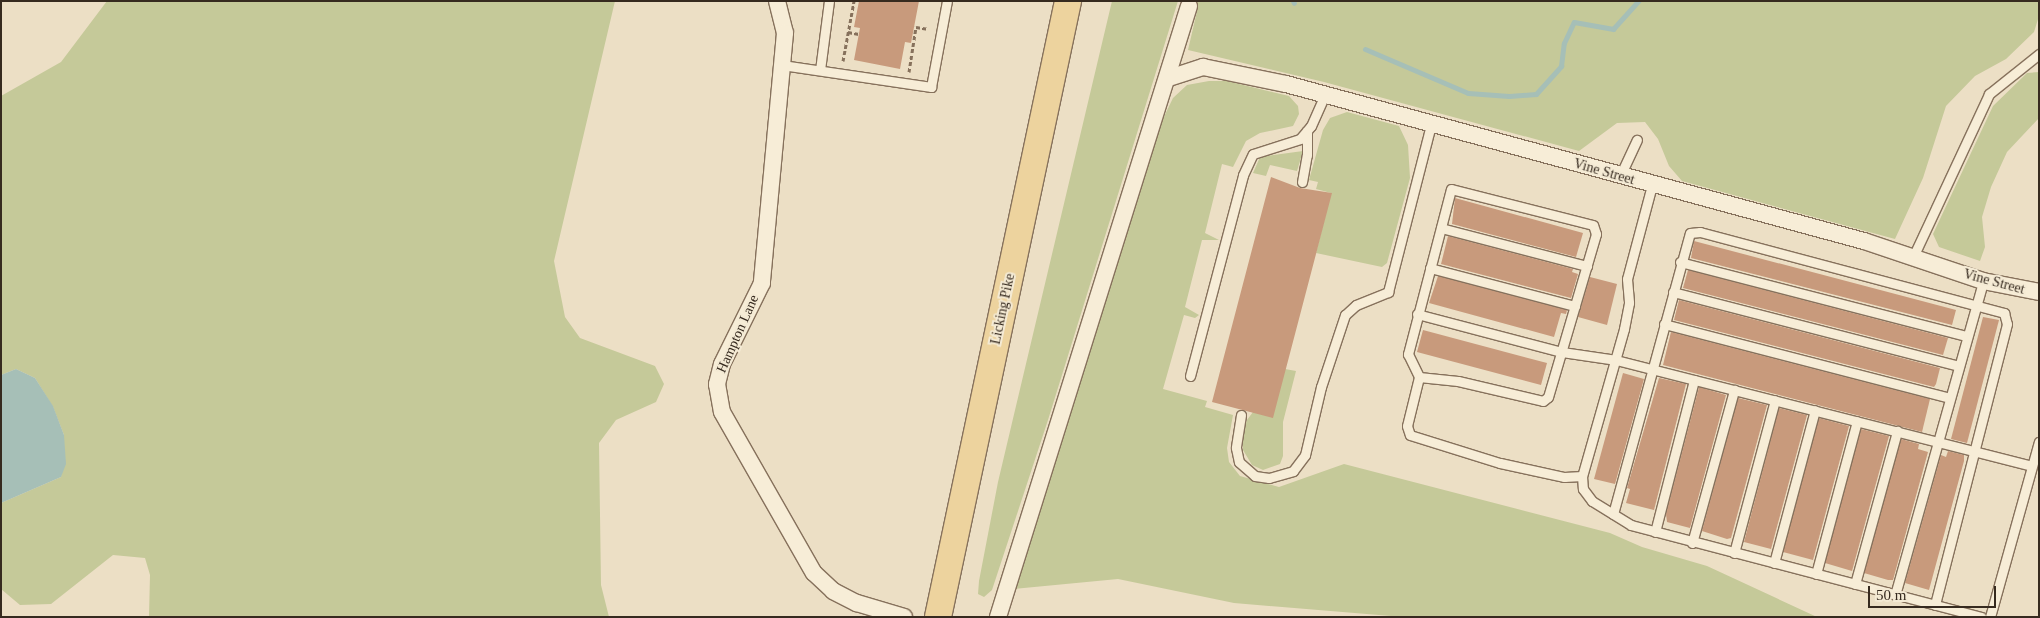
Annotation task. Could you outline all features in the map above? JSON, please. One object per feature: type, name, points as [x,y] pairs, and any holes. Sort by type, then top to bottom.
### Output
[{"type":"main road","name":"Licking Pike","points":[[938,617],[1068,1]]},
{"type":"street","name":"Hampton Lane","points":[[777,1],[785,33],[762,283],[722,364],[717,384],[722,412],[814,573],[833,591],[857,603],[904,617]]},
{"type":"street","points":[[998,617],[1146,139],[1169,78],[1189,6]]},
{"type":"street","name":"Vine Street","points":[[1169,78],[1203,67],[1222,69],[1325,94],[1431,125],[1913,257],[1983,281],[2039,292]]},
{"type":"lane","points":[[820,70],[829,1]]},
{"type":"lane","points":[[782,65],[931,87],[947,1]]},
{"type":"lane","points":[[1913,257],[1989,94],[2039,54]]},
{"type":"lane","points":[[1190,376],[1243,174],[1252,154],[1300,139],[1307,131],[1325,94]]},
{"type":"lane","points":[[1241,416],[1236,448],[1239,462],[1255,476],[1269,478],[1293,471],[1305,455],[1321,387],[1345,314],[1356,305],[1388,292],[1431,125]]},
{"type":"lane","points":[[1302,182],[1307,156],[1307,131]]},
{"type":"lane","points":[[1620,176],[1637,140]]},
{"type":"lane","points":[[1652,185],[1627,279],[1629,303],[1616,360],[1582,476],[1584,489],[1592,501],[1631,525],[1692,543],[1981,617]]},
{"type":"lane","points":[[1419,377],[1458,381],[1543,401],[1548,397],[1596,234],[1593,225],[1452,188],[1417,314],[1408,354],[1419,377],[1407,426],[1410,435],[1500,463],[1564,478],[1582,476]]},
{"type":"lane","points":[[1441,228],[1587,266]]},
{"type":"lane","points":[[1613,514],[1680,262],[1690,233],[1700,232],[1975,305],[2008,317],[1976,452],[1936,605]]},
{"type":"lane","points":[[1680,262],[1967,336]]},
{"type":"lane","points":[[1430,268],[1576,306]]},
{"type":"lane","points":[[1895,595],[1983,281]]},
{"type":"lane","points":[[1672,292],[1959,366]]},
{"type":"lane","points":[[1417,314],[1562,352],[1616,360],[2032,466]]},
{"type":"lane","points":[[1664,324],[1950,398]]},
{"type":"lane","points":[[1655,532],[1694,380]]},
{"type":"lane","points":[[1692,543],[1734,390]]},
{"type":"lane","points":[[1734,553],[1775,400]]},
{"type":"lane","points":[[1774,564],[1815,410]]},
{"type":"lane","points":[[1816,574],[1857,421]]},
{"type":"lane","points":[[1855,584],[1897,432]]},
{"type":"lane","points":[[1990,617],[2039,442]]},
{"type":"path","points":[[852,64],[843,63],[854,1]]},
{"type":"path","points":[[899,73],[908,75],[916,27],[929,29],[931,20]]},
{"type":"path","points":[[848,32],[858,34]]},
{"type":"green space","points":[[107,1],[615,1],[554,261],[565,317],[580,338],[655,366],[664,384],[656,402],[616,420],[599,443],[601,585],[609,617],[149,617],[150,575],[145,558],[113,555],[51,604],[20,605],[1,589],[1,503],[61,477],[64,435],[53,407],[35,378],[16,369],[1,375],[1,96],[61,62]]},
{"type":"green space","points":[[1112,1],[1178,1],[1048,420],[992,590],[984,597],[978,594],[979,581],[998,482]]},
{"type":"green space","points":[[1178,1],[2039,1],[2039,16],[2034,32],[2006,59],[1975,76],[1946,106],[1923,178],[1895,239],[1682,181],[1669,166],[1658,139],[1645,122],[1617,123],[1579,151],[1324,82],[1188,50],[1198,7]]},
{"type":"green space","points":[[2039,72],[2039,118],[2007,152],[1991,187],[1982,217],[1985,247],[1980,261],[1939,247],[1933,234],[1993,106],[2027,73]]},
{"type":"green space","points":[[1209,81],[1227,81],[1289,96],[1298,106],[1299,114],[1293,126],[1260,133],[1246,141],[1233,167],[1222,164],[1205,233],[1219,240],[1202,240],[1185,307],[1199,315],[1195,318],[1184,315],[1163,389],[1207,401],[1205,407],[1233,415],[1227,448],[1229,462],[1240,476],[1279,487],[1344,464],[1610,533],[1642,547],[1707,566],[1817,617],[1403,617],[1234,603],[1118,579],[1014,589],[1160,125],[1173,98],[1187,85]]},
{"type":"green space","points":[[1347,112],[1399,126],[1408,145],[1410,178],[1387,263],[1382,267],[1316,253],[1331,193],[1316,189],[1318,182],[1309,180],[1323,130],[1330,118]]},
{"type":"green space","points":[[1303,151],[1297,171],[1270,165],[1266,176],[1253,173],[1260,157]]},
{"type":"green space","points":[[1285,369],[1296,371],[1283,422],[1283,456],[1280,464],[1263,470],[1252,465],[1243,450],[1242,436],[1247,420]]},
{"type":"water","points":[[16,369],[35,378],[53,406],[64,435],[66,464],[61,477],[1,503],[1,375]]},
{"type":"building","points":[[859,1],[919,1],[911,43],[905,42],[900,69],[854,60],[860,28],[854,27]]},
{"type":"building","points":[[1271,177],[1300,188],[1332,193],[1273,418],[1212,402]]},
{"type":"building","points":[[1455,198],[1583,233],[1576,257],[1452,224]]},
{"type":"building","points":[[1448,236],[1573,269],[1572,272],[1578,274],[1571,298],[1441,264]]},
{"type":"building","points":[[1694,241],[1956,310],[1952,325],[1691,258]]},
{"type":"building","points":[[1688,270],[1948,338],[1943,355],[1683,288]]},
{"type":"building","points":[[1438,276],[1567,310],[1566,314],[1561,313],[1554,337],[1429,303]]},
{"type":"building","points":[[1590,277],[1617,284],[1607,325],[1578,317]]},
{"type":"building","points":[[1679,300],[1940,368],[1936,384],[1934,387],[1674,320]]},
{"type":"building","points":[[1983,317],[1999,320],[1967,443],[1951,439]]},
{"type":"building","points":[[1423,330],[1547,363],[1541,385],[1417,352]]},
{"type":"building","points":[[1671,332],[1930,399],[1922,432],[1663,365]]},
{"type":"building","points":[[1623,373],[1644,379],[1615,484],[1594,479]]},
{"type":"building","points":[[1659,378],[1686,384],[1654,510],[1626,503],[1630,489],[1627,488]]},
{"type":"building","points":[[1699,387],[1726,395],[1690,528],[1667,522],[1666,514]]},
{"type":"building","points":[[1738,398],[1767,405],[1731,538],[1727,539],[1702,531]]},
{"type":"building","points":[[1779,408],[1807,415],[1771,549],[1744,542]]},
{"type":"building","points":[[1819,418],[1849,426],[1813,560],[1783,552]]},
{"type":"building","points":[[1861,429],[1889,436],[1852,571],[1825,563]]},
{"type":"building","points":[[1901,439],[1919,444],[1918,449],[1928,452],[1893,580],[1888,580],[1864,573]]},
{"type":"building","points":[[1948,451],[1964,455],[1964,461],[1929,590],[1905,583],[1941,455],[1946,457]]},
{"type":"waterway","points":[[1365,49],[1468,93],[1509,96],[1536,94],[1561,66],[1564,43],[1574,22],[1613,29],[1638,1]]}]
